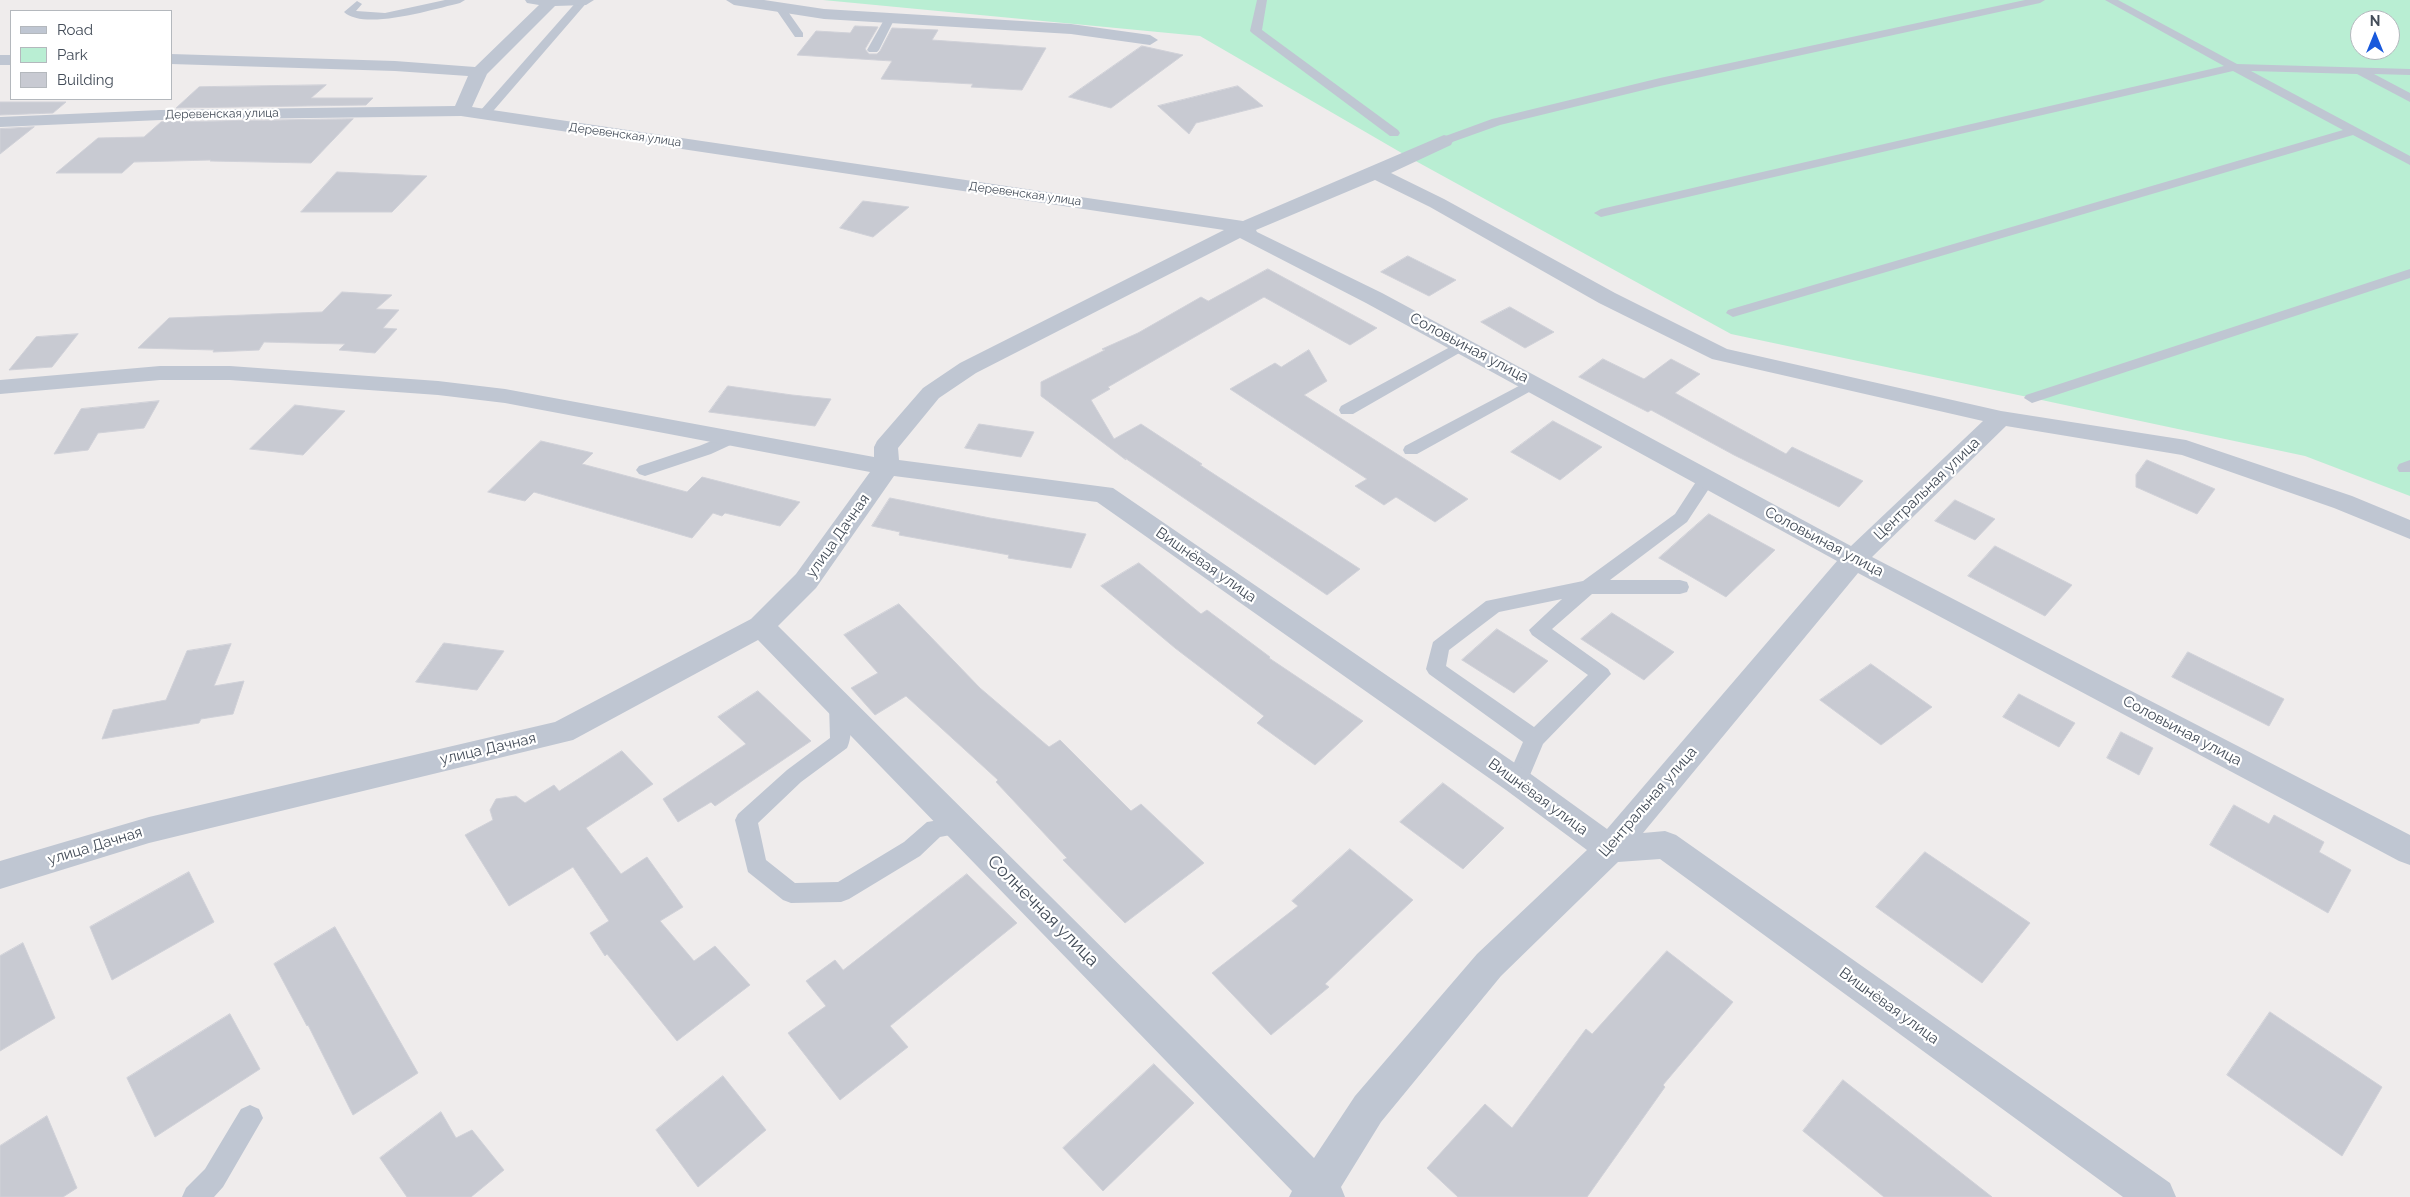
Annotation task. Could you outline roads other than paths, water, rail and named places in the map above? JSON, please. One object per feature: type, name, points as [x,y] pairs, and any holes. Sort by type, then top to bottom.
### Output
[{"type":"street","points":[[531,0],[585,0]]},
{"type":"street","points":[[734,0],[824,14],[1071,30],[1150,40]]},
{"type":"street","points":[[461,111],[479,72],[552,1]]},
{"type":"street","points":[[172,59],[395,66],[479,72]]},
{"type":"street","name":"Деревенская улица","points":[[0,122],[160,115],[461,111],[1245,227]]},
{"type":"street","points":[[0,387],[160,373],[230,373],[353,380],[505,396],[887,467],[886,446],[931,393],[968,368],[1032,333],[1245,227],[1376,173],[1444,141]]},
{"type":"street","points":[[1376,173],[1437,203],[1607,298],[1720,354],[2001,418],[2186,448],[2343,502],[2410,530]]},
{"type":"street","name":"Соловьиная улица","points":[[1245,227],[1248,235],[1463,345],[1854,559],[2410,851]]},
{"type":"street","name":"Центральная улица","points":[[1317,1194],[1368,1109],[1482,972],[1610,849],[1854,559],[2001,418]]},
{"type":"street","name":"улица Дачная","points":[[0,875],[149,830],[562,732],[760,626],[806,581],[887,467]]},
{"type":"street","name":"Вишнёвая улица","points":[[887,467],[1104,494],[1517,781],[1610,849],[1665,845],[2156,1197]]},
{"type":"street","name":"Солнечная улица","points":[[760,626],[1317,1194]]},
{"type":"lane","points":[[357,4],[349,12],[375,16],[460,0]]},
{"type":"lane","points":[[484,114],[585,0]]},
{"type":"lane","points":[[1262,0],[1256,31],[1394,133]]},
{"type":"lane","points":[[1444,141],[1496,122],[1650,85],[2040,0]]},
{"type":"lane","points":[[2110,0],[2410,160]]},
{"type":"lane","points":[[780,8],[799,35]]},
{"type":"lane","points":[[873,50],[890,18]]},
{"type":"lane","points":[[1601,213],[2234,67],[2410,72]]},
{"type":"lane","points":[[2358,70],[2410,98]]},
{"type":"lane","points":[[1733,314],[2354,131]]},
{"type":"lane","points":[[2032,398],[2410,273]]},
{"type":"lane","points":[[1347,410],[1463,345]]},
{"type":"lane","points":[[1411,450],[1534,383]]},
{"type":"lane","points":[[645,470],[705,450],[731,438]]},
{"type":"lane","points":[[1517,781],[1535,739],[1601,674],[1539,630],[1588,587],[1681,518],[1707,478]]},
{"type":"lane","points":[[1535,739],[1436,669],[1440,647],[1492,606],[1588,587],[1680,587]]},
{"type":"lane","points":[[839,706],[840,742],[794,776],[746,820],[756,865],[791,893],[841,892],[912,848],[935,828],[958,826]]},
{"type":"lane","points":[[195,1197],[214,1178],[250,1118]]}]
